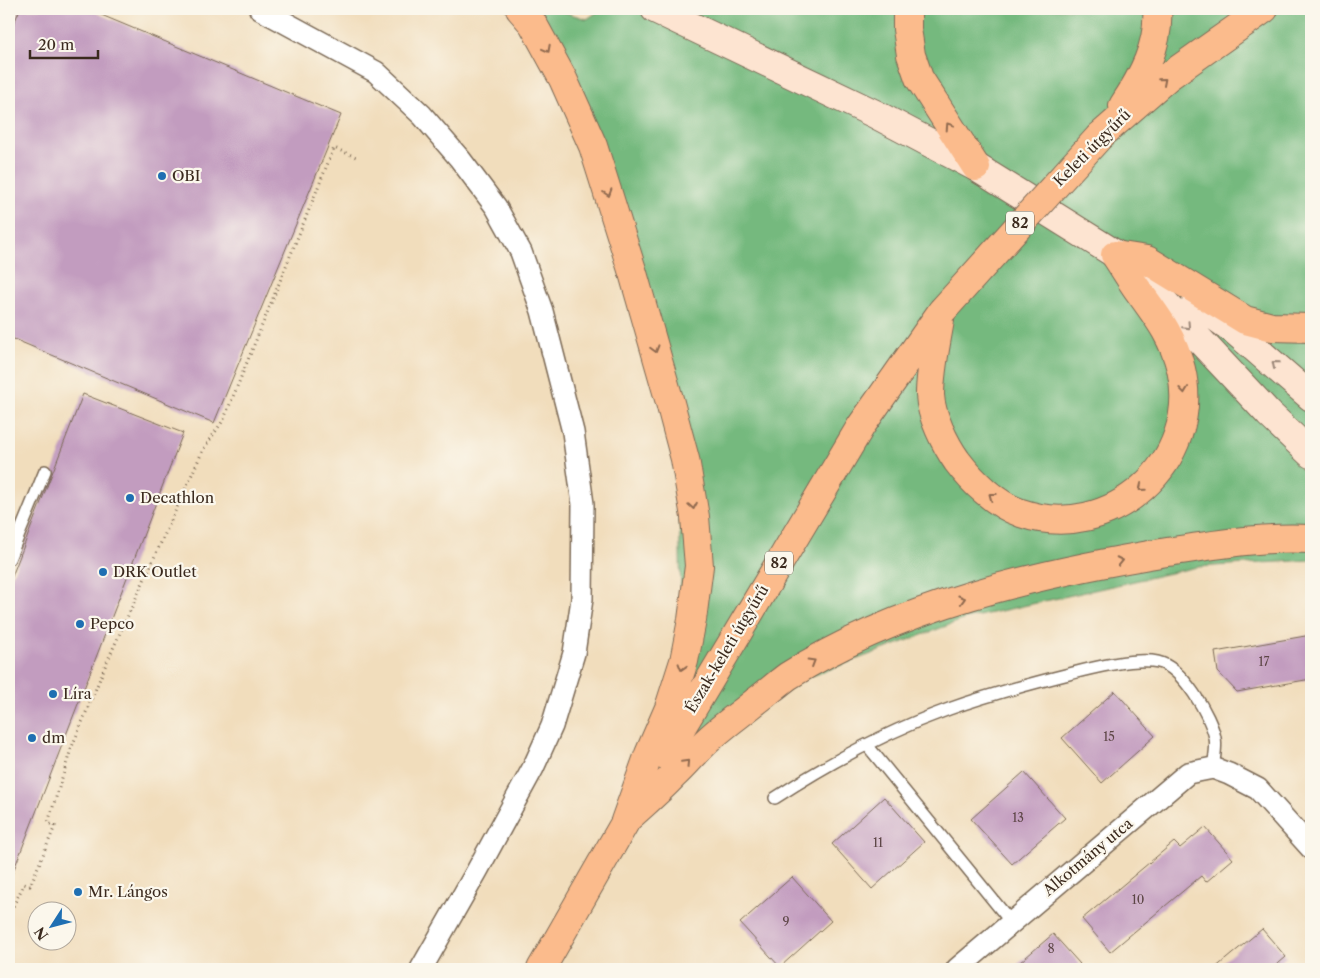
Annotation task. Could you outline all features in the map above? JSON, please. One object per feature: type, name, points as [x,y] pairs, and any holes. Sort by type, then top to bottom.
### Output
[{"type":"main road","points":[[520,9],[533,24],[563,79],[593,146],[633,273],[685,459],[695,517],[699,566],[692,620],[684,661],[669,708],[649,754],[625,821]]},
{"type":"main road","points":[[656,9],[875,114],[976,167],[1115,255],[1176,289],[1235,331],[1311,397]]},
{"type":"main road","points":[[907,9],[907,29],[911,54],[919,78],[976,167]]},
{"type":"main road","points":[[1100,136],[1123,105],[1149,61],[1158,22],[1157,9]]},
{"type":"main road","name":"Keleti útgyűrű","points":[[942,311],[1100,136],[1169,76],[1264,9]]},
{"type":"main road","points":[[942,311],[933,358],[930,397],[945,444],[969,477],[993,498],[1019,513],[1044,519],[1082,518],[1118,504],[1138,492],[1154,478],[1172,451],[1180,430],[1185,401],[1181,370],[1173,343],[1161,321],[1115,255]]},
{"type":"main road","points":[[1115,255],[1146,260],[1245,320],[1272,327],[1311,328]]},
{"type":"main road","points":[[1115,255],[1139,281],[1164,302],[1269,414],[1311,454]]},
{"type":"main road","name":"Észak-keleti útgyűrű","points":[[541,969],[625,821],[861,426],[942,311]]},
{"type":"main road","points":[[625,821],[673,777],[706,742],[786,678],[827,653],[879,629],[932,608],[983,593],[1092,566],[1217,544],[1263,540],[1311,539]]},
{"type":"street","points":[[260,9],[376,72],[422,115],[460,159],[496,206],[521,252],[542,311],[573,432],[583,504],[582,599],[574,653],[552,726],[537,759],[477,871],[421,969]]},
{"type":"street","points":[[1221,771],[1258,789],[1311,848]]},
{"type":"street","name":"Alkotmány utca","points":[[957,969],[1188,773],[1221,771]]},
{"type":"lane","points":[[9,559],[45,471]]},
{"type":"lane","points":[[775,798],[842,757],[898,730],[949,709],[1019,687],[1134,661],[1160,662],[1181,677],[1211,722],[1221,771]]},
{"type":"lane","points":[[867,745],[1011,922]]},
{"type":"path","points":[[9,915],[24,884],[30,886],[55,826],[48,823],[71,749],[106,664],[203,450],[224,420],[334,148],[356,156]]},
{"type":"green space","points":[[513,9],[554,9],[587,19],[602,9],[1311,9],[1311,560],[1197,567],[965,619],[796,682],[669,755],[682,654],[678,447],[579,120]]},
{"type":"building","name":"OBI","points":[[20,9],[87,9],[341,115],[214,423],[9,337],[9,35]]},
{"type":"building","points":[[83,394],[183,433],[9,882],[9,584]]},
{"type":"building","points":[[1311,635],[1311,679],[1237,692],[1218,672],[1215,652]]},
{"type":"building","points":[[1115,691],[1155,736],[1102,783],[1062,738]]},
{"type":"building","points":[[1024,772],[1065,818],[1012,864],[971,819]]},
{"type":"building","points":[[884,797],[924,842],[872,889],[832,844]]},
{"type":"building","points":[[1205,827],[1233,859],[1206,882],[1201,876],[1110,952],[1082,919],[1174,842],[1180,848]]},
{"type":"building","points":[[792,877],[831,921],[780,967],[740,923]]},
{"type":"building","points":[[1262,929],[1286,957],[1272,969],[1214,969]]},
{"type":"building","points":[[1053,934],[1080,964],[1074,969],[1012,969]]},
{"type":"place","name":"OBI","points":[[162,176]]},
{"type":"place","name":"Decathlon","points":[[130,498]]},
{"type":"place","name":"DRK Outlet","points":[[103,572]]},
{"type":"place","name":"Pepco","points":[[80,624]]},
{"type":"place","name":"Líra","points":[[53,694]]},
{"type":"place","name":"dm","points":[[32,738]]},
{"type":"place","name":"Mr. Lángos","points":[[78,892]]}]
